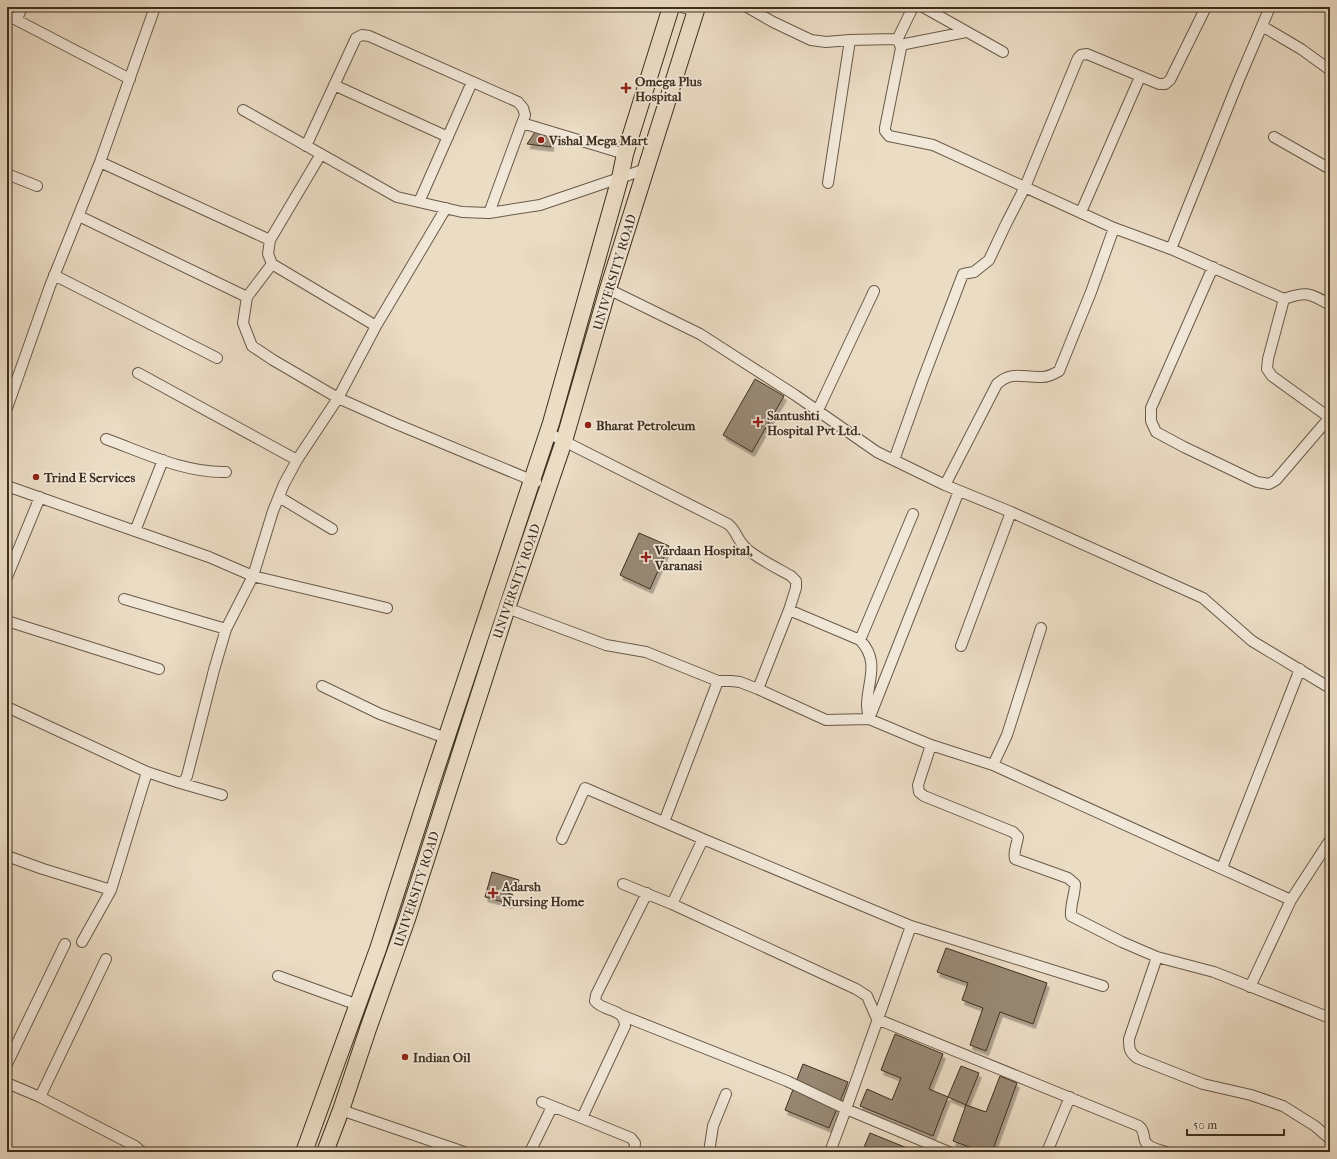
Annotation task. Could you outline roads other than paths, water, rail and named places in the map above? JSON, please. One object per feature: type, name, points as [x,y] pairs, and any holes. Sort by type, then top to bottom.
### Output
[{"type":"main road","points":[[304,1152],[378,949],[446,738],[548,433],[620,178],[625,154],[671,7]]},
{"type":"main road","name":"UNIVERSITY ROAD","points":[[326,1152],[407,919],[507,608],[564,441],[608,289],[646,169],[691,8]]},
{"type":"street","points":[[17,20],[22,7]]},
{"type":"street","points":[[7,408],[54,275],[100,162],[155,7]]},
{"type":"street","points":[[747,7],[773,22],[811,40],[826,42],[850,40],[895,40],[901,48],[885,128],[887,134],[891,137],[933,144],[1114,228],[1171,249],[1284,299],[1298,294],[1313,295],[1330,305]]},
{"type":"street","points":[[898,43],[913,7]]},
{"type":"street","points":[[923,7],[1003,52]]},
{"type":"street","points":[[894,460],[923,378],[964,274],[974,272],[989,260],[1025,187],[1078,58],[1081,55],[1087,54],[1159,84],[1168,82],[1206,7]]},
{"type":"street","points":[[1171,249],[1235,89],[1270,7]]},
{"type":"street","points":[[7,15],[130,79]]},
{"type":"street","points":[[1262,26],[1301,48],[1330,70]]},
{"type":"street","points":[[898,43],[966,32]]},
{"type":"street","points":[[306,146],[356,38],[362,35],[369,36],[518,102],[523,108],[525,115],[489,213]]},
{"type":"street","points":[[828,184],[850,40]]},
{"type":"street","points":[[1081,212],[1140,77]]},
{"type":"street","points":[[419,202],[472,82]]},
{"type":"street","points":[[334,85],[448,137]]},
{"type":"street","points":[[243,110],[397,197],[462,212],[489,213],[540,204],[646,169]]},
{"type":"street","points":[[522,123],[625,154]]},
{"type":"street","points":[[1274,138],[1330,169]]},
{"type":"street","points":[[320,154],[270,240],[268,254],[272,264],[376,326]]},
{"type":"street","points":[[100,162],[270,240]]},
{"type":"street","points":[[7,174],[38,186]]},
{"type":"street","points":[[180,783],[184,781],[187,776],[226,629],[253,576],[273,511],[284,484],[297,460],[338,398],[376,326],[446,208]]},
{"type":"street","points":[[79,216],[247,297]]},
{"type":"street","points":[[945,485],[998,384],[1004,378],[1013,375],[1043,378],[1051,376],[1059,371],[1091,292],[1114,228]]},
{"type":"street","points":[[272,264],[247,297],[243,323],[252,346],[338,398],[548,488]]},
{"type":"street","points":[[1213,267],[1151,408],[1151,421],[1156,432],[1184,447],[1257,482],[1269,484],[1276,480],[1330,418],[1272,376],[1267,369],[1268,359],[1284,299]]},
{"type":"street","points":[[54,275],[217,358]]},
{"type":"street","points":[[608,289],[700,334],[818,410],[877,452],[945,485],[1011,512],[1202,598],[1252,641],[1330,688]]},
{"type":"street","points":[[818,410],[874,291]]},
{"type":"street","points":[[138,373],[297,460]]},
{"type":"street","points":[[548,433],[734,528],[744,546],[750,552],[791,576],[796,581],[796,588],[789,610],[758,689]]},
{"type":"street","points":[[106,439],[178,465],[209,472],[226,472]]},
{"type":"street","points":[[135,531],[163,460]]},
{"type":"street","points":[[7,486],[209,557],[253,576],[388,608]]},
{"type":"street","points":[[869,719],[959,491]]},
{"type":"street","points":[[7,577],[40,497]]},
{"type":"street","points":[[279,497],[332,529]]},
{"type":"street","points":[[961,646],[1011,512]]},
{"type":"street","points":[[860,640],[913,514]]},
{"type":"street","points":[[124,599],[226,629]]},
{"type":"street","points":[[507,608],[606,645],[646,652],[718,681],[735,682],[758,689],[826,720],[869,719],[931,745],[993,765],[1291,900]]},
{"type":"street","points":[[789,610],[860,640],[865,645],[872,670],[867,704],[869,719]]},
{"type":"street","points":[[7,621],[159,669]]},
{"type":"street","points":[[993,765],[1007,735],[1041,628]]},
{"type":"street","points":[[1222,868],[1300,669]]},
{"type":"street","points":[[664,822],[718,681]]},
{"type":"street","points":[[322,686],[380,714],[446,738]]},
{"type":"street","points":[[7,707],[147,772],[222,796]]},
{"type":"street","points":[[931,745],[918,785],[919,792],[924,796],[1013,832],[1018,837],[1014,854],[1015,859],[1068,878],[1075,884],[1075,894],[1071,909],[1072,916],[1122,942],[1157,957],[1214,972],[1330,1018]]},
{"type":"street","points":[[82,942],[111,890],[147,772]]},
{"type":"street","points":[[562,839],[585,788],[702,839],[911,926],[1103,986]]},
{"type":"street","points":[[672,904],[702,839]]},
{"type":"street","points":[[1250,987],[1291,900],[1330,840]]},
{"type":"street","points":[[7,856],[111,890]]},
{"type":"street","points":[[623,884],[672,904],[856,989],[867,996],[877,1019],[1139,1126],[1143,1129],[1146,1141],[1149,1145],[1166,1152]]},
{"type":"street","points":[[647,893],[596,995],[595,1001],[598,1005],[788,1081],[846,1109],[949,1152]]},
{"type":"street","points":[[830,1152],[911,926]]},
{"type":"street","points":[[7,1064],[65,944]]},
{"type":"street","points":[[1157,957],[1129,1039],[1130,1053],[1137,1058],[1203,1084],[1251,1094],[1283,1106],[1315,1126],[1330,1139]]},
{"type":"street","points":[[40,1097],[106,959]]},
{"type":"street","points":[[278,976],[358,1005]]},
{"type":"street","points":[[582,1118],[625,1026],[622,1015]]},
{"type":"street","points":[[7,1083],[40,1097],[135,1146],[142,1152]]},
{"type":"street","points":[[709,1152],[713,1126],[726,1094]]},
{"type":"street","points":[[1047,1152],[1070,1097]]},
{"type":"street","points":[[542,1102],[631,1138],[635,1143],[636,1149],[634,1152]]},
{"type":"street","points":[[530,1152],[551,1109],[560,1109]]},
{"type":"street","points":[[341,1110],[464,1152]]},
{"type":"place","name":"Omega Plus Hospital","points":[[626,88]]},
{"type":"place","name":"Vishal Mega Mart","points":[[541,140]]},
{"type":"place","name":"Santushti Hospital Pvt Ltd.","points":[[758,422]]},
{"type":"place","name":"Bharat Petroleum","points":[[588,425]]},
{"type":"place","name":"Trind E Services","points":[[36,477]]},
{"type":"place","name":"Vardaan Hospital, Varanasi","points":[[646,557]]},
{"type":"place","name":"Adarsh Nursing Home","points":[[493,893]]},
{"type":"place","name":"Indian Oil","points":[[405,1057]]}]
